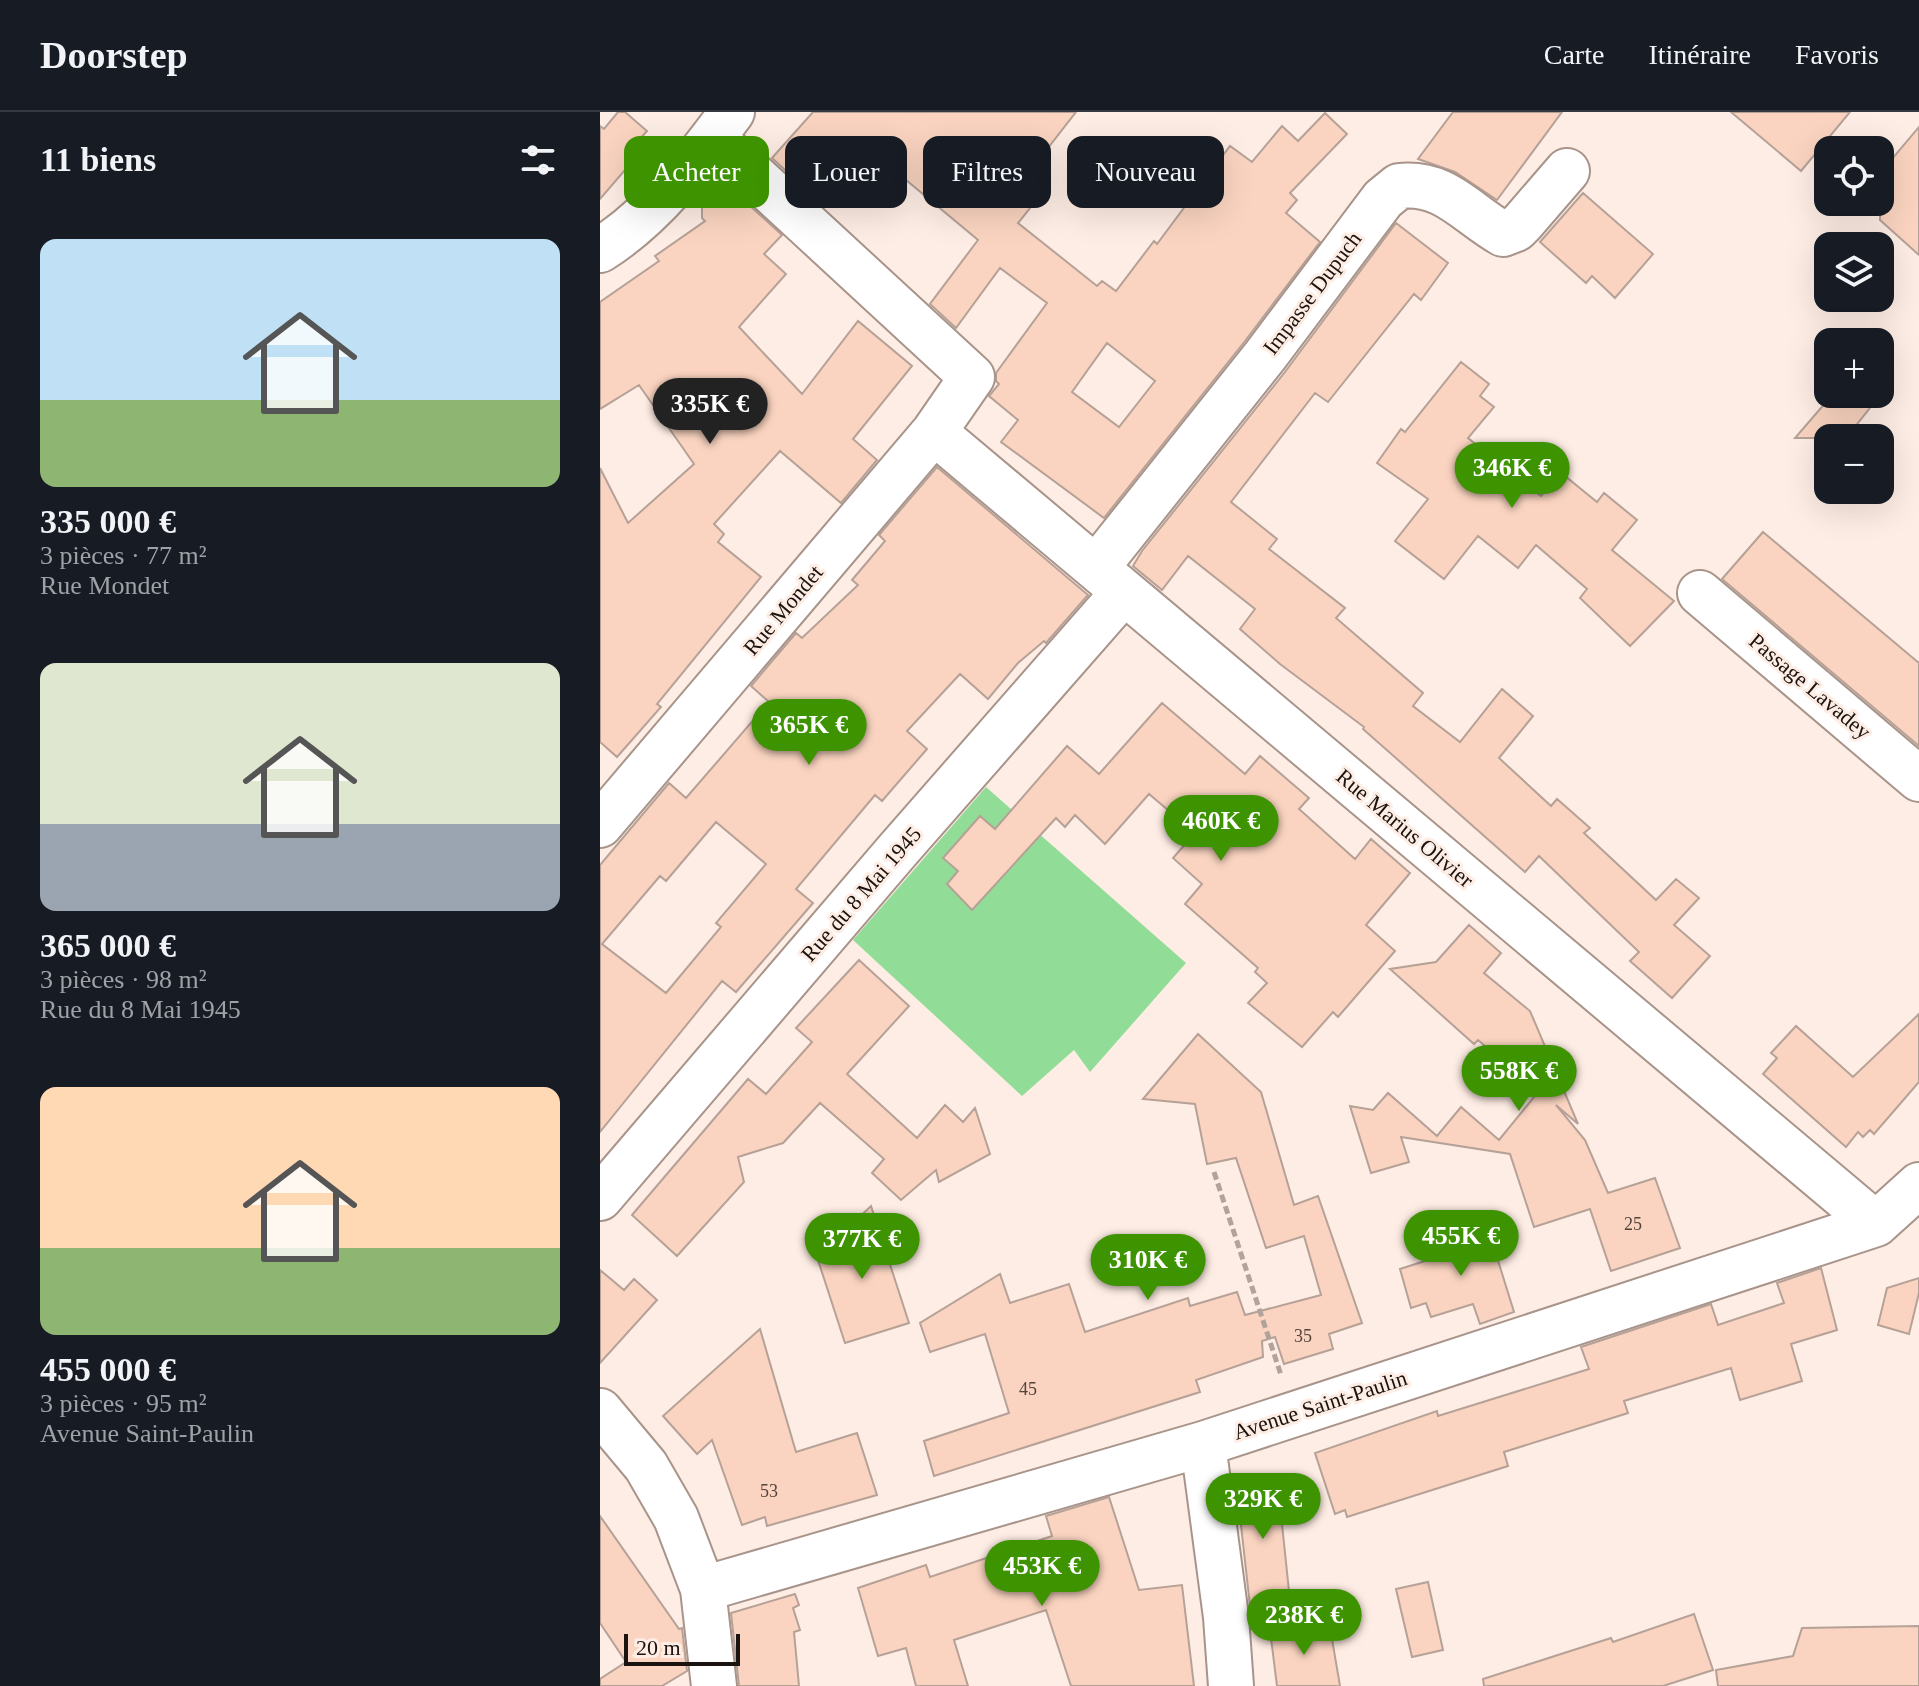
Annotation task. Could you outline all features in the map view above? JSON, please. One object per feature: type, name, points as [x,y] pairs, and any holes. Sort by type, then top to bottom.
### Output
[{"type":"street","points":[[600,250],[649,212],[722,125]]},
{"type":"street","name":"Rue Mondet","points":[[600,825],[934,432],[972,377],[722,125]]},
{"type":"street","name":"Impasse Dupuch","points":[[1110,580],[1265,356],[1383,199],[1399,186],[1429,186],[1442,191],[1483,223],[1503,234],[1516,229],[1567,171]]},
{"type":"street","name":"Rue Marius Olivier","points":[[934,432],[1876,1224]]},
{"type":"street","name":"Rue du 8 Mai 1945","points":[[600,1198],[897,851],[1110,580]]},
{"type":"street","name":"Passage Lavadey","points":[[1700,593],[1919,779]]},
{"type":"street","name":"Avenue Saint-Paulin","points":[[703,1589],[1203,1444],[1876,1224],[1919,1185]]},
{"type":"street","points":[[600,1411],[646,1466],[676,1518],[703,1589],[714,1686]]},
{"type":"street","points":[[1203,1444],[1226,1617],[1231,1686]]},
{"type":"path","points":[[1214,1172],[1294,1414]]},
{"type":"green space","points":[[986,787],[1186,963],[1090,1072],[1074,1050],[1022,1096],[853,940]]},
{"type":"building","points":[[618,112],[625,112],[647,131],[643,136],[624,136],[624,171],[600,199],[600,126],[604,129]]},
{"type":"building","points":[[813,112],[1076,112],[1051,144],[1051,136],[923,136],[923,194],[907,181],[907,136],[792,136]]},
{"type":"building","points":[[1453,112],[1562,112],[1497,200],[1455,172],[1418,159]]},
{"type":"building","points":[[1731,112],[1850,112],[1830,136],[1814,136],[1814,155],[1801,171]]},
{"type":"building","points":[[1325,113],[1347,134],[1290,193],[1297,200],[1286,213],[1320,242],[1104,518],[1001,442],[1018,420],[989,396],[999,384],[996,373],[1047,303],[1000,268],[956,328],[930,304],[978,240],[940,208],[1030,208],[1018,223],[1097,286],[1102,281],[1116,291],[1184,208],[1224,208],[1224,154],[1230,146],[1252,162],[1282,126],[1298,141]],"holes":[[[1107,343],[1155,381],[1119,427],[1072,392]]]},
{"type":"building","points":[[1919,127],[1919,255],[1880,220],[1880,216],[1894,216],[1894,156]]},
{"type":"building","points":[[785,143],[785,170],[772,158]]},
{"type":"building","points":[[1583,193],[1653,254],[1615,298],[1592,276],[1586,283],[1540,242]]},
{"type":"building","points":[[702,208],[752,208],[782,235],[764,254],[786,274],[739,327],[802,394],[858,321],[912,366],[853,439],[877,460],[841,503],[780,451],[714,524],[724,534],[718,542],[761,577],[657,704],[661,707],[617,757],[600,742],[600,468],[628,523],[694,464],[639,385],[600,409],[600,302],[659,261],[655,256],[705,221]]},
{"type":"building","points":[[1396,223],[1448,263],[1421,300],[1414,294],[1328,402],[1315,393],[1231,502],[1277,539],[1269,549],[1345,608],[1336,618],[1423,693],[1413,706],[1460,742],[1502,689],[1533,716],[1499,758],[1551,806],[1557,799],[1590,828],[1584,833],[1656,900],[1676,879],[1699,898],[1674,925],[1710,956],[1672,998],[1630,961],[1639,952],[1539,856],[1525,872],[1364,727],[1280,664],[1240,629],[1255,609],[1188,556],[1162,590],[1133,566],[1285,372]]},
{"type":"building","points":[[1461,362],[1489,384],[1480,396],[1494,407],[1468,438],[1541,496],[1560,472],[1597,502],[1604,493],[1637,520],[1612,550],[1674,601],[1630,646],[1580,598],[1587,589],[1536,545],[1518,568],[1478,536],[1444,579],[1395,541],[1428,499],[1377,463],[1401,429],[1405,432]]},
{"type":"building","points":[[1821,408],[1870,408],[1857,424],[1814,424],[1814,438],[1795,438]]},
{"type":"building","points":[[937,467],[1088,595],[1046,643],[1044,641],[1018,663],[988,699],[960,674],[907,731],[927,749],[882,801],[875,795],[796,889],[813,903],[736,992],[722,981],[600,1132],[600,865],[669,783],[686,798],[769,702],[751,686],[796,633],[802,638],[858,585],[852,580],[885,541],[879,535]],"holes":[[[716,822],[766,864],[716,923],[721,927],[666,993],[602,944],[660,876],[666,881]]]},
{"type":"building","points":[[1763,532],[1919,663],[1919,746],[1722,579]]},
{"type":"building","points":[[1162,703],[1245,774],[1260,756],[1309,798],[1299,809],[1355,859],[1371,839],[1410,873],[1366,925],[1395,951],[1338,1017],[1333,1012],[1302,1047],[1248,1003],[1267,983],[1255,972],[1258,968],[1185,904],[1202,884],[1173,858],[1195,833],[1149,794],[1105,844],[1075,815],[1065,827],[1056,818],[972,910],[947,884],[958,871],[943,858],[980,816],[995,829],[1067,746],[1099,774]]},
{"type":"building","points":[[1469,925],[1501,953],[1484,973],[1530,1011],[1578,1124],[1556,1105],[1585,1140],[1608,1193],[1655,1178],[1680,1248],[1611,1271],[1590,1209],[1534,1227],[1510,1154],[1401,1137],[1409,1162],[1371,1173],[1350,1106],[1373,1110],[1388,1093],[1437,1136],[1461,1107],[1499,1140],[1539,1091],[1478,1040],[1474,1044],[1390,969],[1436,962]]},
{"type":"building","points":[[859,960],[909,1006],[847,1074],[917,1138],[945,1105],[963,1122],[975,1108],[990,1154],[939,1182],[936,1170],[901,1200],[872,1173],[884,1159],[820,1103],[783,1143],[738,1157],[744,1182],[677,1256],[632,1215],[748,1079],[766,1094],[812,1042],[796,1028]]},
{"type":"building","points":[[1919,1014],[1919,1082],[1874,1134],[1870,1130],[1863,1137],[1858,1132],[1846,1147],[1763,1074],[1777,1058],[1771,1053],[1796,1026],[1853,1077]]},
{"type":"building","points":[[1198,1034],[1261,1092],[1294,1205],[1318,1196],[1362,1323],[1329,1334],[1333,1349],[1284,1364],[1275,1337],[1262,1341],[1263,1357],[1196,1380],[1200,1392],[934,1476],[924,1441],[1009,1413],[985,1334],[930,1352],[920,1323],[1000,1274],[1010,1303],[1069,1284],[1085,1332],[1188,1298],[1190,1306],[1237,1292],[1245,1315],[1321,1295],[1304,1236],[1266,1248],[1236,1158],[1207,1164],[1195,1104],[1143,1099]]},
{"type":"building","points":[[871,1206],[909,1323],[845,1343],[817,1257]]},
{"type":"building","points":[[1486,1222],[1514,1312],[1480,1324],[1473,1304],[1431,1317],[1426,1303],[1411,1308],[1400,1269],[1456,1251],[1450,1233]]},
{"type":"building","points":[[1821,1268],[1837,1330],[1791,1344],[1802,1381],[1740,1400],[1731,1368],[1624,1401],[1628,1413],[1504,1452],[1508,1466],[1347,1517],[1345,1510],[1335,1514],[1315,1453],[1437,1411],[1438,1416],[1589,1369],[1581,1347],[1711,1304],[1718,1325],[1784,1303],[1777,1283]]},
{"type":"building","points":[[600,1270],[624,1290],[634,1279],[657,1300],[600,1363]]},
{"type":"building","points":[[1919,1278],[1919,1293],[1909,1334],[1878,1325],[1887,1288]]},
{"type":"building","points":[[760,1329],[796,1452],[857,1433],[877,1495],[767,1526],[765,1517],[742,1525],[712,1440],[697,1454],[663,1416]]},
{"type":"building","points":[[1277,1476],[1290,1601],[1250,1606],[1236,1480]]},
{"type":"building","points":[[1109,1497],[1139,1590],[1182,1585],[1194,1686],[1071,1686],[1046,1610],[954,1640],[968,1686],[916,1686],[906,1648],[878,1656],[858,1588],[926,1565],[930,1577],[1052,1536],[1046,1516]]},
{"type":"building","points":[[600,1516],[679,1629],[682,1628],[687,1671],[662,1686],[600,1686],[600,1679],[626,1662],[600,1623]]},
{"type":"building","points":[[1428,1582],[1443,1650],[1412,1657],[1396,1589]]},
{"type":"building","points":[[795,1594],[799,1605],[793,1608],[800,1630],[794,1632],[799,1686],[739,1686],[731,1613]]},
{"type":"building","points":[[1694,1614],[1713,1670],[1663,1686],[1484,1686],[1483,1679],[1611,1638],[1613,1642]]},
{"type":"building","points":[[1316,1624],[1317,1634],[1331,1633],[1340,1686],[1277,1686],[1270,1630]]},
{"type":"building","points":[[1919,1626],[1919,1686],[1718,1686],[1716,1670],[1793,1656],[1802,1628]]}]
